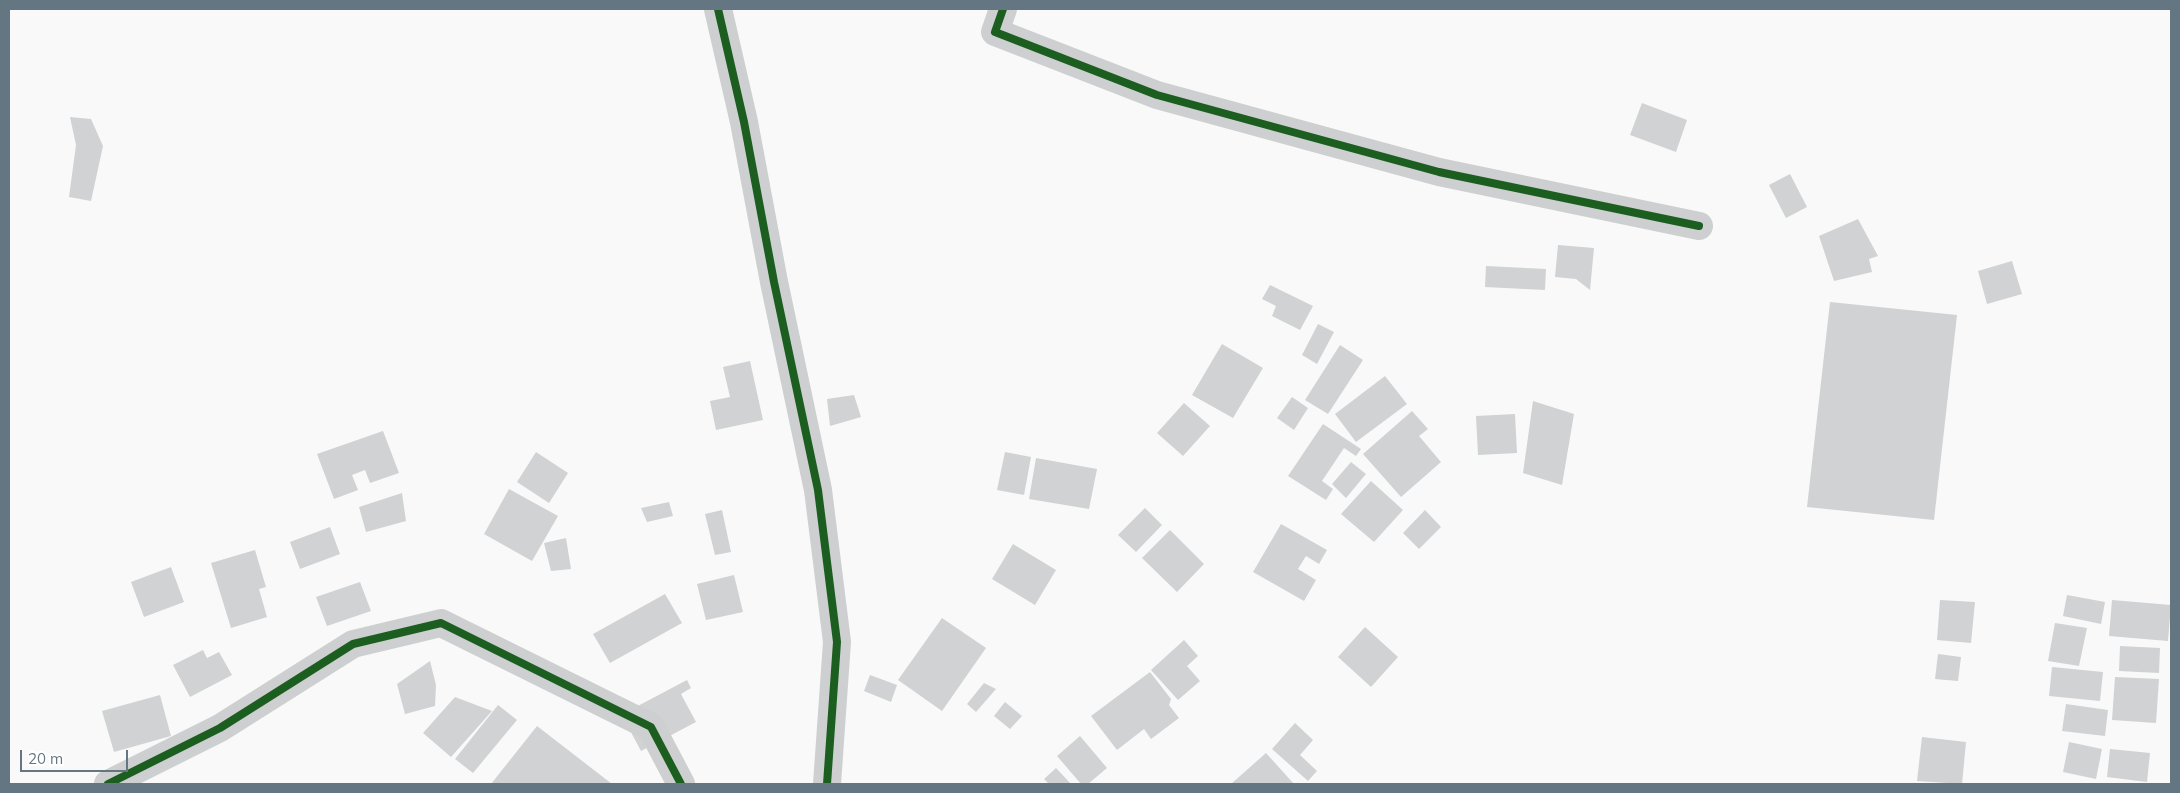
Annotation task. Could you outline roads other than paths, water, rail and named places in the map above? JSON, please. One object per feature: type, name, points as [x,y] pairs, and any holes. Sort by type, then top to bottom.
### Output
[{"type":"street","points":[[718,9],[744,122],[774,282],[818,490],[837,642],[828,784]]},
{"type":"street","points":[[1003,9],[995,32],[1157,95],[1439,172],[1699,226]]},
{"type":"street","points":[[108,784],[220,728],[353,644],[441,624],[651,727],[681,784]]}]
